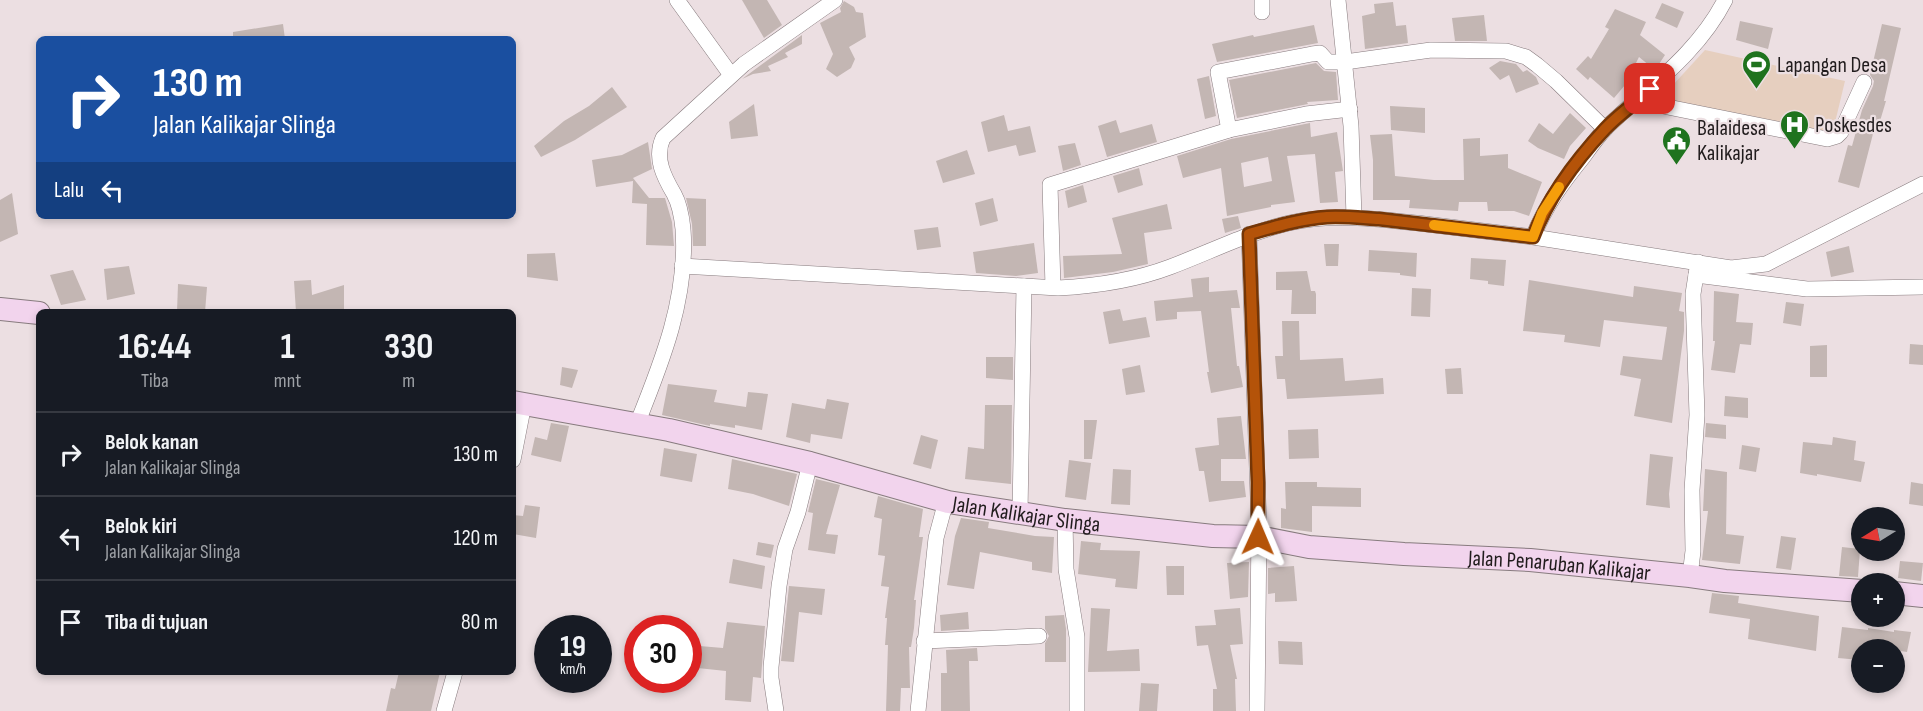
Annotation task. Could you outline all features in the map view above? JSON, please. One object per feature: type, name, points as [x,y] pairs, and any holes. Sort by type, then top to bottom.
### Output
[{"type":"street","points":[[677,0],[731,75]]},
{"type":"street","points":[[637,424],[672,331],[682,266],[683,228],[675,196],[666,182],[659,157],[659,147],[669,134],[731,75],[773,42],[835,0]]},
{"type":"street","points":[[1338,0],[1350,109],[1354,217]]},
{"type":"street","points":[[1533,237],[1542,213],[1561,184],[1605,129],[1638,101],[1703,36],[1725,0]]},
{"type":"street","points":[[1229,130],[1218,72],[1320,53],[1328,62],[1345,62],[1431,50],[1506,51],[1526,57],[1556,81],[1605,129]]},
{"type":"street","points":[[1638,101],[1827,139],[1841,132],[1864,82]]},
{"type":"street","points":[[1053,287],[1050,185],[1229,130],[1297,115],[1350,109]]},
{"type":"street","points":[[1697,268],[1731,268],[1766,264],[1923,184]]},
{"type":"street","points":[[682,266],[1024,286],[1085,287],[1114,283],[1168,268],[1290,223],[1325,217],[1354,217],[1533,237],[1807,289],[1923,287]]},
{"type":"street","points":[[1249,238],[1258,482],[1257,711]]},
{"type":"street","points":[[1690,576],[1693,551],[1692,490],[1697,415],[1693,294],[1697,268]]},
{"type":"street","points":[[1020,513],[1024,286]]},
{"type":"street","points":[[0,309],[36,314]]},
{"type":"street","points":[[516,432],[519,403]]},
{"type":"street","name":"Jalan Kalikajar Slinga","points":[[519,403],[669,430],[810,463],[948,502],[1065,520],[1213,536],[1258,537]]},
{"type":"street","points":[[776,711],[771,667],[779,586],[785,549],[798,512],[810,463]]},
{"type":"street","points":[[918,711],[936,538],[948,502]]},
{"type":"street","points":[[1065,520],[1066,569],[1077,637],[1077,711]]},
{"type":"street","name":"Jalan Penaruban Kalikajar","points":[[1258,537],[1309,547],[1404,555],[1530,560],[1725,581],[1851,590]]},
{"type":"street","points":[[1905,594],[1923,596]]},
{"type":"street","points":[[924,641],[1039,636]]},
{"type":"street","points":[[444,711],[454,675]]},
{"type":"shaded area","name":"Lapangan Desa","points":[[1705,50],[1845,81],[1832,135],[1661,98]]},
{"type":"building","points":[[742,0],[767,0],[782,25],[764,38]]},
{"type":"building","points":[[844,1],[854,7],[856,12],[863,13],[866,37],[849,47],[855,59],[851,68],[837,77],[826,69],[833,54],[820,23],[841,12],[840,8]]},
{"type":"building","points":[[1393,2],[1396,26],[1406,25],[1408,43],[1365,49],[1362,16],[1375,13],[1374,4]]},
{"type":"building","points":[[1662,3],[1684,12],[1677,28],[1655,18]]},
{"type":"building","points":[[1615,9],[1646,22],[1640,35],[1665,55],[1655,70],[1639,57],[1625,85],[1614,98],[1590,77],[1588,80],[1576,69],[1588,56],[1591,59],[1609,29],[1605,27]]},
{"type":"building","points":[[1484,15],[1487,41],[1455,41],[1452,18]]},
{"type":"building","points":[[1740,21],[1773,28],[1768,49],[1736,40]]},
{"type":"building","points":[[283,24],[285,36],[233,36],[233,32]]},
{"type":"building","points":[[1882,24],[1901,28],[1884,101],[1886,101],[1877,131],[1874,130],[1859,188],[1838,182],[1848,145],[1852,146],[1862,110],[1873,86],[1874,81],[1870,75]]},
{"type":"building","points":[[1314,25],[1318,43],[1217,62],[1212,44]]},
{"type":"building","points":[[802,35],[802,44],[785,53],[788,57],[768,66],[771,71],[753,74],[742,79]]},
{"type":"building","points":[[1500,61],[1516,64],[1523,72],[1527,70],[1536,77],[1539,84],[1516,93],[1509,75],[1500,80],[1489,68]]},
{"type":"building","points":[[1316,63],[1324,71],[1336,72],[1338,100],[1307,102],[1308,104],[1237,118],[1229,80]]},
{"type":"building","points":[[1209,76],[1216,116],[1205,119],[1197,79]]},
{"type":"building","points":[[612,87],[627,107],[575,140],[541,157],[534,146],[564,121],[589,106]]},
{"type":"building","points":[[754,104],[758,136],[731,139],[729,122]]},
{"type":"building","points":[[1390,106],[1425,108],[1425,133],[1391,130]]},
{"type":"building","points":[[1570,113],[1586,128],[1570,146],[1564,159],[1528,141],[1539,123],[1553,134]]},
{"type":"building","points":[[1004,115],[1008,131],[1030,126],[1036,152],[1019,156],[1016,145],[988,152],[981,122]]},
{"type":"building","points":[[1116,120],[1120,133],[1152,124],[1157,142],[1107,157],[1098,126]]},
{"type":"building","points":[[1310,123],[1311,137],[1337,132],[1343,171],[1335,172],[1338,202],[1320,203],[1315,154],[1287,156],[1295,202],[1271,205],[1271,207],[1227,216],[1221,168],[1183,178],[1177,156],[1231,139]],"holes":[[[1268,157],[1272,181],[1244,187],[1241,163]]]},
{"type":"building","points":[[1392,134],[1395,176],[1464,180],[1463,139],[1480,138],[1480,156],[1508,154],[1508,168],[1542,182],[1529,216],[1514,211],[1488,211],[1487,202],[1459,202],[1458,211],[1409,208],[1410,200],[1373,200],[1373,160],[1370,135]]},
{"type":"building","points":[[648,142],[652,169],[633,178],[649,198],[665,198],[672,222],[674,246],[646,245],[647,204],[632,203],[633,181],[596,187],[592,160],[622,155]]},
{"type":"building","points":[[1075,143],[1081,165],[1063,171],[1058,146]]},
{"type":"building","points":[[967,150],[975,174],[943,183],[936,161]]},
{"type":"building","points":[[1139,168],[1143,185],[1118,193],[1113,176]]},
{"type":"building","points":[[1083,185],[1087,202],[1068,208],[1065,191]]},
{"type":"building","points":[[12,193],[18,234],[0,242],[0,200]]},
{"type":"building","points":[[686,198],[706,199],[706,246],[693,246],[692,224]]},
{"type":"building","points":[[993,198],[998,221],[980,226],[975,203]]},
{"type":"building","points":[[1167,204],[1172,229],[1144,233],[1148,264],[1113,272],[1064,278],[1063,256],[1122,254],[1112,218]]},
{"type":"building","points":[[1238,216],[1241,228],[1225,233],[1222,219]]},
{"type":"building","points":[[938,227],[941,247],[917,250],[914,230]]},
{"type":"building","points":[[1034,243],[1038,273],[1016,276],[976,273],[973,252]]},
{"type":"building","points":[[1324,244],[1339,244],[1338,266],[1326,266]]},
{"type":"building","points":[[1849,246],[1854,272],[1831,277],[1826,252]]},
{"type":"building","points":[[1369,250],[1417,253],[1416,277],[1400,275],[1400,273],[1368,271]]},
{"type":"building","points":[[555,253],[558,281],[527,277],[527,254]]},
{"type":"building","points":[[1471,258],[1506,260],[1504,286],[1470,279]]},
{"type":"building","points":[[129,266],[135,294],[107,300],[104,269]]},
{"type":"building","points":[[73,270],[86,300],[61,305],[50,275]]},
{"type":"building","points":[[1307,271],[1311,291],[1315,291],[1316,294],[1316,314],[1291,314],[1292,290],[1276,290],[1276,272]]},
{"type":"building","points":[[1209,277],[1209,292],[1237,290],[1240,308],[1231,308],[1237,366],[1239,366],[1243,387],[1211,393],[1201,311],[1177,312],[1177,319],[1156,321],[1154,301],[1193,297],[1191,279]]},
{"type":"building","points":[[311,280],[312,295],[344,285],[344,309],[296,309],[294,281]]},
{"type":"building","points":[[1529,280],[1633,297],[1634,286],[1682,293],[1679,311],[1684,312],[1684,331],[1672,423],[1634,416],[1641,379],[1620,375],[1623,356],[1662,360],[1667,327],[1604,320],[1600,347],[1564,342],[1565,335],[1523,331]]},
{"type":"building","points":[[178,284],[207,287],[205,309],[177,309]]},
{"type":"building","points":[[1412,288],[1431,289],[1430,317],[1411,316]]},
{"type":"building","points":[[1714,291],[1739,294],[1736,322],[1753,323],[1751,345],[1740,344],[1735,373],[1711,370],[1715,341],[1713,341]]},
{"type":"building","points":[[1786,302],[1804,304],[1801,326],[1783,323]]},
{"type":"building","points":[[1120,309],[1123,321],[1146,317],[1150,337],[1109,344],[1103,312]]},
{"type":"building","points":[[1282,321],[1299,321],[1300,360],[1343,358],[1345,381],[1383,378],[1384,394],[1287,399],[1285,379],[1277,379],[1275,356],[1283,356]]},
{"type":"building","points":[[1910,344],[1923,345],[1923,365],[1909,364]]},
{"type":"building","points":[[1827,345],[1827,377],[1810,377],[1810,346]]},
{"type":"building","points":[[986,357],[1013,357],[1013,380],[986,378]]},
{"type":"building","points":[[1140,365],[1145,392],[1126,395],[1122,369]]},
{"type":"building","points":[[562,367],[578,370],[572,388],[560,385]]},
{"type":"building","points":[[1461,368],[1463,394],[1447,394],[1445,369]]},
{"type":"building","points":[[668,384],[717,390],[714,402],[746,407],[748,392],[768,394],[762,430],[735,425],[735,428],[710,424],[710,426],[662,415]]},
{"type":"building","points":[[1725,396],[1748,398],[1748,418],[1724,416]]},
{"type":"building","points":[[827,399],[849,403],[842,439],[811,434],[810,443],[786,437],[792,403],[825,409]]},
{"type":"building","points":[[985,405],[1012,405],[1011,484],[965,479],[968,447],[984,449]]},
{"type":"building","points":[[1241,416],[1246,459],[1221,459],[1221,481],[1244,481],[1246,497],[1209,502],[1204,471],[1199,471],[1195,448],[1219,445],[1217,418]]},
{"type":"building","points":[[1084,420],[1097,420],[1092,459],[1084,459]]},
{"type":"building","points":[[551,423],[569,426],[561,462],[531,455],[535,437],[547,440]]},
{"type":"building","points":[[1706,423],[1726,425],[1726,439],[1705,437]]},
{"type":"building","points":[[1318,429],[1319,458],[1289,459],[1288,430]]},
{"type":"building","points":[[921,435],[938,440],[931,469],[913,464]]},
{"type":"building","points":[[1833,437],[1856,441],[1854,460],[1865,462],[1861,482],[1800,473],[1803,442],[1832,445]]},
{"type":"building","points":[[1742,445],[1760,448],[1756,472],[1739,469]]},
{"type":"building","points":[[664,448],[697,454],[692,482],[660,476]]},
{"type":"building","points":[[1650,454],[1673,457],[1669,494],[1670,508],[1646,505]]},
{"type":"building","points":[[732,459],[797,474],[789,506],[753,494],[728,489]]},
{"type":"building","points":[[1069,460],[1091,463],[1086,500],[1065,497]]},
{"type":"building","points":[[1113,469],[1131,470],[1130,505],[1111,504]]},
{"type":"building","points":[[1705,469],[1727,472],[1726,534],[1744,536],[1740,564],[1702,560],[1708,511],[1703,511]]},
{"type":"building","points":[[816,479],[840,485],[826,534],[838,535],[835,554],[808,550],[813,513],[808,512]]},
{"type":"building","points":[[1285,482],[1317,482],[1317,487],[1361,488],[1361,507],[1312,506],[1312,532],[1281,528],[1281,508],[1286,509]]},
{"type":"building","points":[[1911,482],[1923,484],[1923,506],[1909,504]]},
{"type":"building","points":[[878,496],[923,509],[919,537],[923,537],[914,600],[916,600],[914,628],[911,647],[909,647],[910,688],[901,688],[900,711],[886,711],[888,645],[885,645],[887,618],[885,618],[889,587],[881,586],[885,556],[878,555],[882,519],[874,517]]},
{"type":"building","points":[[525,505],[540,507],[536,538],[516,535],[516,515],[523,516]]},
{"type":"building","points":[[961,518],[989,522],[988,528],[1054,537],[1052,573],[1032,570],[1032,562],[980,552],[974,589],[947,585],[955,536]]},
{"type":"building","points":[[1781,536],[1796,538],[1791,570],[1776,568]]},
{"type":"building","points":[[1081,541],[1101,543],[1100,550],[1140,551],[1137,589],[1115,587],[1116,579],[1078,574]]},
{"type":"building","points":[[758,542],[774,545],[771,558],[756,555]]},
{"type":"building","points":[[1842,547],[1851,548],[1851,561],[1859,561],[1858,573],[1851,573],[1851,577],[1839,576]]},
{"type":"building","points":[[733,559],[765,566],[762,589],[729,583]]},
{"type":"building","points":[[1900,561],[1923,563],[1921,581],[1905,579],[1905,573],[1899,573]]},
{"type":"building","points":[[1249,562],[1248,597],[1230,599],[1227,563]]},
{"type":"building","points":[[1166,566],[1184,566],[1184,595],[1167,595]]},
{"type":"building","points":[[1294,566],[1297,601],[1275,602],[1275,593],[1268,594],[1268,568]]},
{"type":"building","points":[[789,586],[825,589],[822,615],[799,612],[794,662],[781,661]]},
{"type":"building","points":[[1712,593],[1739,596],[1738,603],[1819,616],[1816,651],[1748,639],[1750,619],[1709,613]]},
{"type":"building","points":[[1091,608],[1110,609],[1107,651],[1139,649],[1140,671],[1088,672]]},
{"type":"building","points":[[1240,608],[1243,644],[1230,645],[1237,679],[1235,679],[1236,711],[1213,711],[1213,689],[1217,689],[1208,645],[1197,646],[1195,626],[1216,625],[1214,610]]},
{"type":"building","points":[[968,612],[969,629],[941,631],[940,615]]},
{"type":"building","points":[[1064,615],[1066,662],[1045,662],[1045,643],[1049,636],[1045,629],[1045,616]]},
{"type":"building","points":[[727,622],[765,626],[761,678],[753,677],[751,702],[725,700],[726,671],[702,668],[702,646],[723,648]]},
{"type":"building","points":[[1842,627],[1911,632],[1907,652],[1905,652],[1905,639],[1851,639],[1851,659],[1838,658]]},
{"type":"building","points":[[1278,641],[1302,642],[1303,665],[1279,664]]},
{"type":"building","points":[[977,648],[978,661],[969,661],[970,711],[941,711],[941,673],[947,673],[946,650]]},
{"type":"building","points":[[398,675],[439,675],[431,711],[386,711],[391,688],[395,689]]},
{"type":"building","points":[[1141,683],[1159,684],[1157,711],[1139,711]]},
{"type":"slow traffic","points":[[1434,225],[1533,237],[1542,213],[1559,187]]},
{"type":"place","name":"Lapangan Desa","points":[[1756,90]]},
{"type":"place","name":"Poskesdes","points":[[1794,150]]},
{"type":"place","name":"Balaidesa Kalikajar","points":[[1676,166]]},
{"type":"route","points":[[1258,537],[1249,234],[1325,217],[1354,217],[1533,237],[1542,213],[1561,184],[1605,129],[1650,89]]}]
